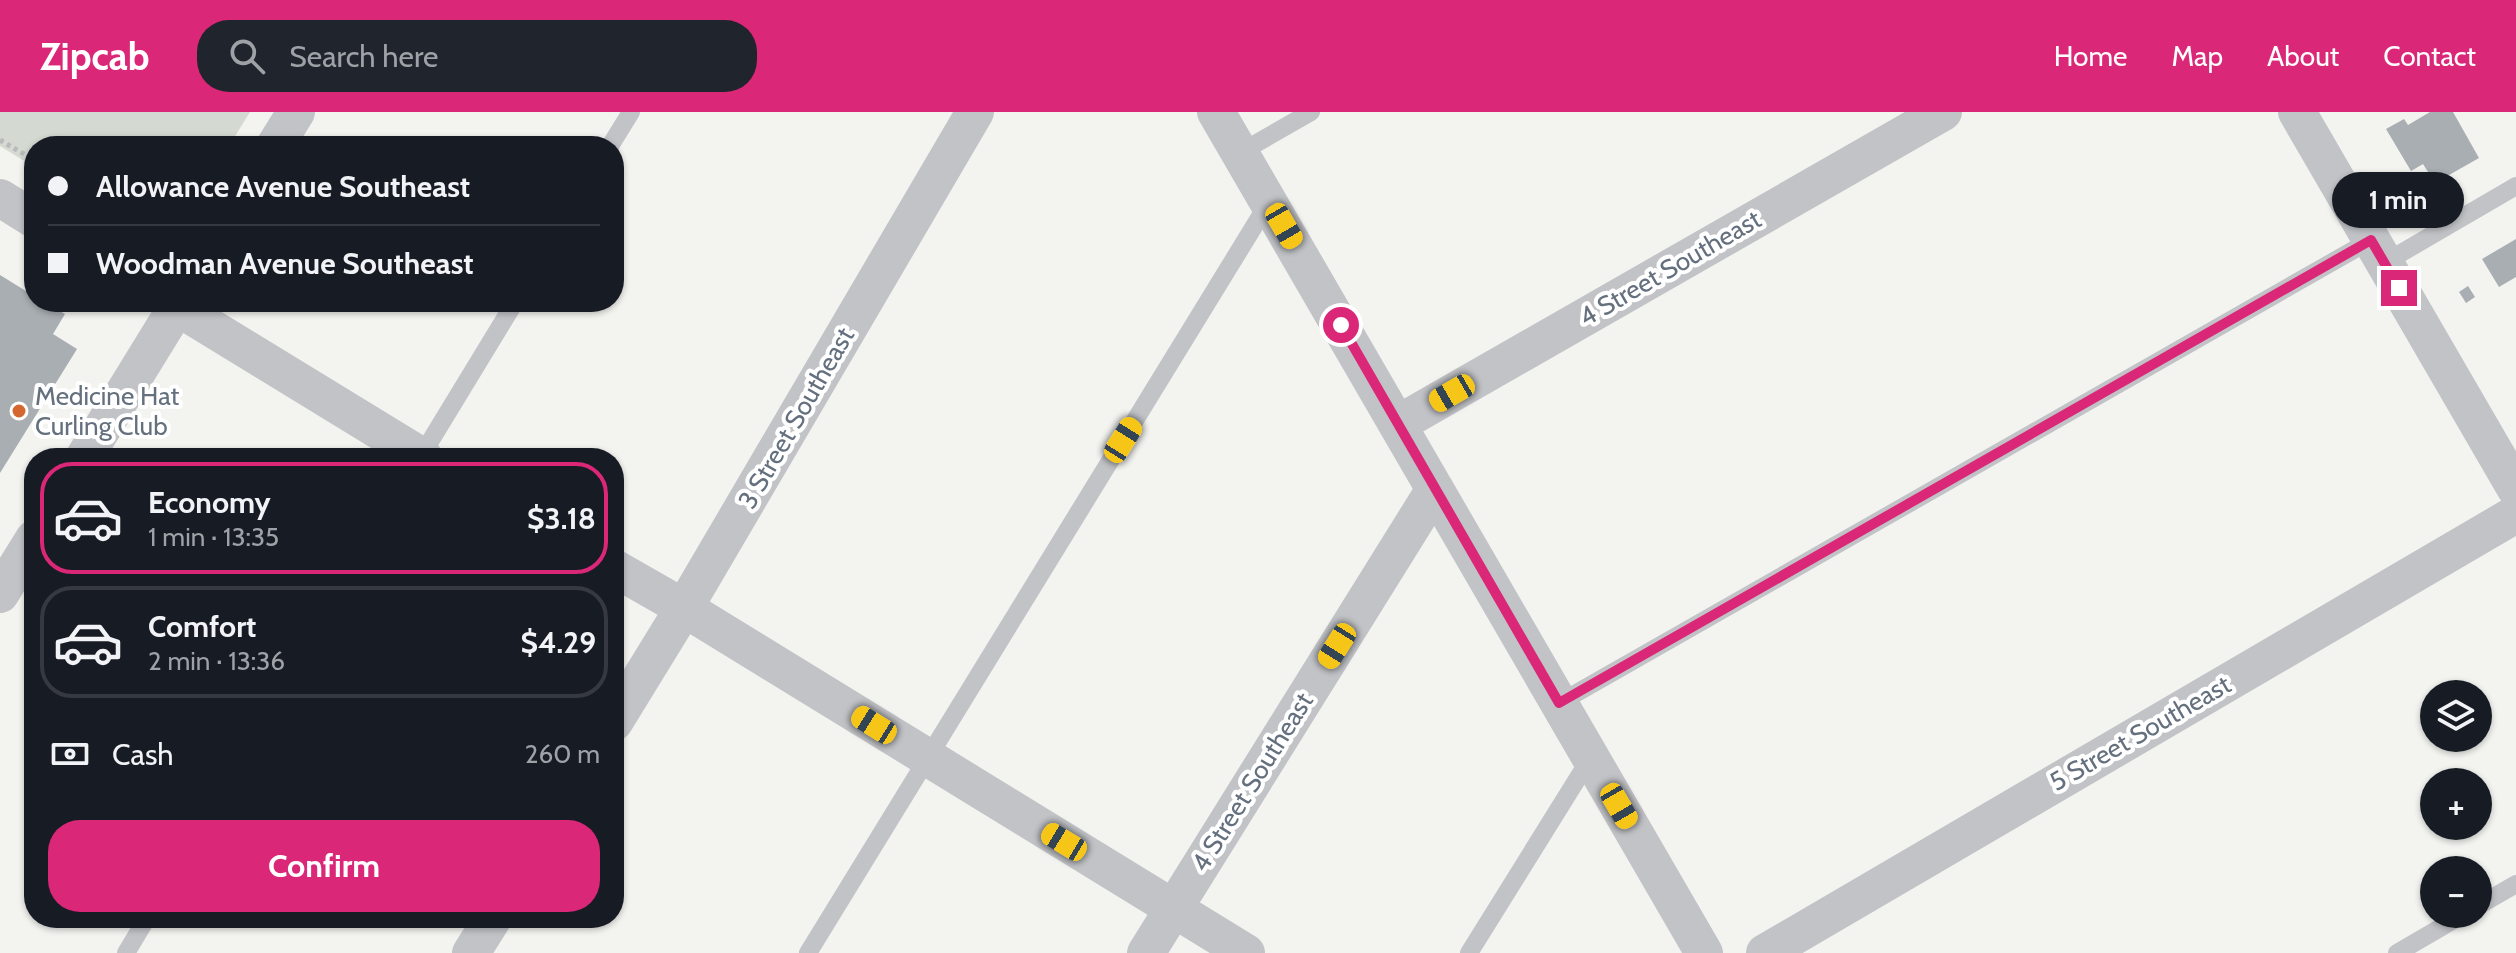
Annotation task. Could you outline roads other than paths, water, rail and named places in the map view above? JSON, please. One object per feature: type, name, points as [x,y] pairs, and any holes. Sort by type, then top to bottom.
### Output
[{"type":"street","points":[[281,136],[296,112]]},
{"type":"street","name":"3 Street Southeast","points":[[624,706],[975,112]]},
{"type":"street","points":[[1216,112],[1704,953]]},
{"type":"street","name":"4 Street Southeast","points":[[1398,424],[1943,112]]},
{"type":"street","points":[[2297,112],[2516,489]]},
{"type":"street","points":[[0,198],[24,213]]},
{"type":"street","points":[[90,448],[170,312]]},
{"type":"street","points":[[188,312],[407,448]]},
{"type":"street","name":"4 Street Southeast","points":[[1146,953],[1435,489]]},
{"type":"street","name":"5 Street Southeast","points":[[1765,953],[2516,514]]},
{"type":"street","points":[[0,594],[24,555]]},
{"type":"street","points":[[624,574],[1246,953]]},
{"type":"street","points":[[471,953],[487,928]]},
{"type":"lane","points":[[616,136],[631,112]]},
{"type":"lane","points":[[1241,152],[1311,112]]},
{"type":"lane","points":[[1559,703],[2378,252],[2516,186]]},
{"type":"lane","points":[[808,953],[1269,202]]},
{"type":"lane","points":[[427,448],[509,312]]},
{"type":"lane","points":[[1469,953],[1591,757]]},
{"type":"lane","points":[[2492,898],[2516,884]]},
{"type":"lane","points":[[126,953],[141,928]]},
{"type":"lane","points":[[2397,953],[2440,928]]},
{"type":"place","name":"Medicine Hat Curling Club","points":[[19,411]]}]
